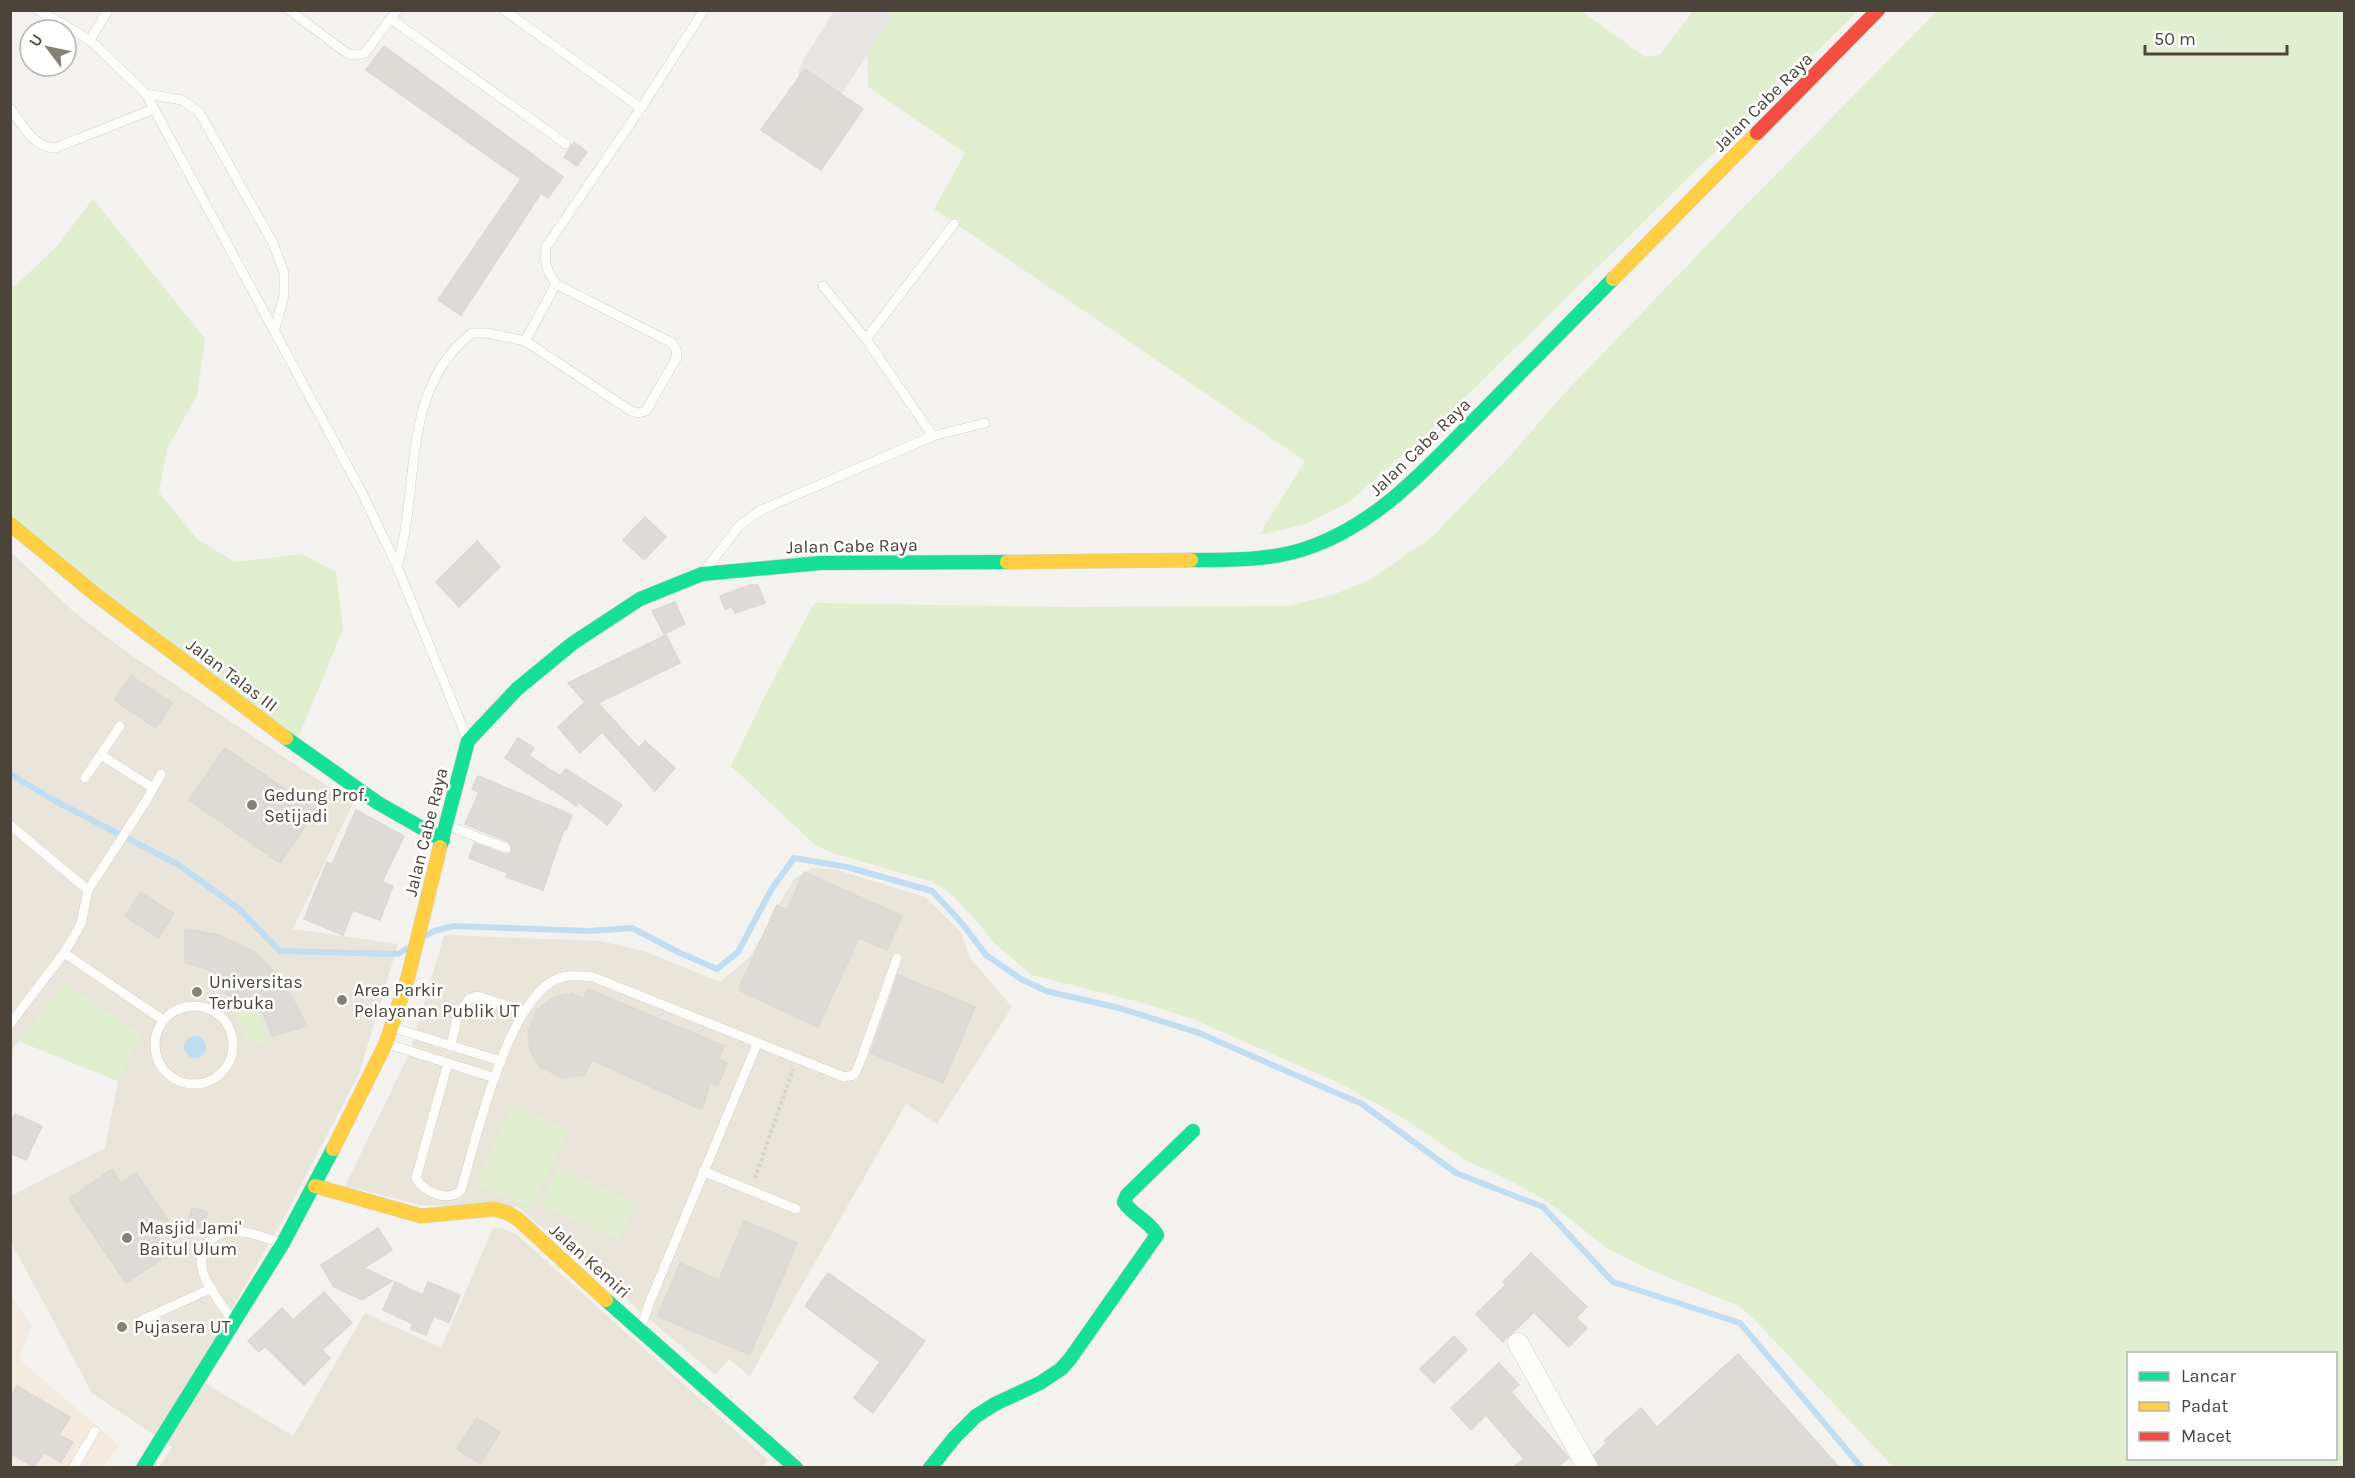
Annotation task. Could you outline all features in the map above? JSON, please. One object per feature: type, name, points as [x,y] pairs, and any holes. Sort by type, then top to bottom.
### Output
[{"type":"main road","name":"Jalan Cabe Raya","points":[[143,1467],[283,1244],[315,1186],[386,1043],[408,977],[468,741],[517,689],[573,644],[640,599],[702,574],[820,562],[1217,560],[1273,557],[1330,539],[1369,519],[1385,508],[1412,483],[1878,10]]},
{"type":"main road","name":"Jalan Talas III","points":[[10,524],[96,595],[336,775],[378,803],[443,840]]},
{"type":"main road","points":[[930,1467],[977,1416],[1047,1381],[1070,1359],[1157,1235],[1154,1227],[1127,1208],[1124,1202],[1127,1195],[1193,1131]]},
{"type":"main road","name":"Jalan Kemiri","points":[[315,1186],[421,1216],[494,1209],[508,1213],[519,1220],[640,1331],[796,1467]]},
{"type":"street","points":[[1518,1343],[1588,1467]]},
{"type":"lane","points":[[38,10],[90,40],[146,94],[362,493],[397,566],[468,741]]},
{"type":"lane","points":[[90,40],[108,10]]},
{"type":"lane","points":[[289,10],[348,54],[357,55],[365,53],[394,15],[566,144]]},
{"type":"lane","points":[[504,10],[641,108]]},
{"type":"lane","points":[[397,566],[405,541],[414,445],[423,410],[450,354],[472,333],[488,333],[525,341],[631,411],[638,413],[646,411],[677,357],[672,343],[556,284],[546,270],[545,257],[546,246],[641,108],[704,10]]},
{"type":"lane","points":[[146,94],[182,100],[199,112],[273,243],[284,273],[284,295],[275,329]]},
{"type":"lane","points":[[10,108],[34,141],[55,148],[154,109]]},
{"type":"lane","points":[[866,339],[954,224]]},
{"type":"lane","points":[[525,341],[556,284]]},
{"type":"lane","points":[[824,286],[866,339],[933,436]]},
{"type":"lane","points":[[702,574],[739,526],[761,510],[933,436],[985,423]]},
{"type":"lane","points":[[86,778],[120,726]]},
{"type":"lane","points":[[101,755],[153,788]]},
{"type":"lane","points":[[10,1024],[64,954],[81,924],[88,890],[108,862],[161,774]]},
{"type":"lane","points":[[446,825],[506,848]]},
{"type":"lane","points":[[12,829],[88,890]]},
{"type":"lane","points":[[64,954],[163,1020]]},
{"type":"lane","points":[[448,1063],[417,1178],[426,1190],[454,1196],[461,1190],[501,1061],[525,1011],[540,992],[556,979],[576,975],[593,977],[796,1060],[844,1077],[854,1075],[897,958]]},
{"type":"lane","points":[[451,1046],[457,1018],[469,999],[477,996],[525,1011]]},
{"type":"lane","points":[[197,1006],[219,1015],[232,1036],[233,1048],[220,1074],[205,1083],[193,1084],[180,1082],[167,1074],[158,1062],[154,1047],[157,1032],[163,1020],[184,1007],[197,1006]]},
{"type":"lane","points":[[391,1028],[501,1061]]},
{"type":"lane","points":[[386,1043],[495,1078]]},
{"type":"lane","points":[[640,1331],[703,1171],[757,1044]]},
{"type":"lane","points":[[703,1171],[796,1209]]},
{"type":"lane","points":[[234,1324],[205,1277],[201,1261],[202,1251],[211,1238],[225,1230],[262,1237],[283,1244]]},
{"type":"lane","points":[[142,1320],[212,1288]]},
{"type":"lane","points":[[73,1467],[95,1431]]},
{"type":"path","points":[[750,1190],[796,1060]]},
{"type":"shaded area","name":"Universitas Terbuka","points":[[11,552],[74,612],[128,653],[353,803],[293,929],[398,944],[359,1074],[282,1221],[193,1376],[293,1436],[365,1313],[441,1348],[493,1228],[501,1228],[516,1234],[768,1460],[763,1468],[159,1467],[172,1447],[92,1393],[11,1242],[11,1196],[105,1148],[118,1081],[19,1041],[11,1052]]},
{"type":"shaded area","points":[[812,868],[837,870],[925,897],[960,931],[970,958],[1012,1007],[937,1124],[906,1104],[750,1376],[729,1359],[715,1375],[518,1207],[421,1205],[345,1186],[409,1054],[444,935],[600,941],[644,951],[720,982],[750,957],[793,880]]},
{"type":"shaded area","points":[[10,1293],[32,1326],[19,1359],[119,1445],[104,1467],[11,1467]]},
{"type":"green space","points":[[889,10],[1580,10],[1645,57],[1660,55],[1693,11],[1858,11],[1439,423],[1349,502],[1306,524],[1259,535],[1305,461],[934,209],[965,153],[868,87],[867,47]]},
{"type":"green space","points":[[1937,11],[2344,11],[2344,1467],[1893,1467],[1755,1320],[1739,1306],[1650,1270],[1607,1248],[1548,1202],[1511,1181],[1465,1160],[1408,1121],[1341,1084],[1195,1020],[1143,1003],[1032,975],[993,942],[951,894],[933,882],[832,853],[815,845],[731,766],[814,603],[1067,607],[1289,606],[1335,594],[1371,579],[1432,537],[1510,456],[1561,397]]},
{"type":"green space","points":[[93,199],[205,339],[197,396],[167,448],[159,492],[197,539],[235,562],[302,554],[336,572],[343,629],[296,743],[11,522],[10,286],[15,286],[57,246]]},
{"type":"green space","points":[[65,983],[142,1035],[118,1081],[19,1041]]},
{"type":"green space","points":[[248,1000],[258,1013],[269,1040],[260,1043],[247,1040],[238,1015]]},
{"type":"green space","points":[[512,1104],[568,1130],[532,1209],[476,1184]]},
{"type":"green space","points":[[557,1167],[636,1203],[619,1240],[540,1205]]},
{"type":"water","points":[[195,1036],[203,1039],[206,1047],[203,1055],[195,1058],[187,1055],[184,1047],[187,1039]]},
{"type":"building","points":[[384,46],[563,177],[548,198],[541,193],[461,315],[438,300],[521,179],[366,70]]},
{"type":"building","points":[[805,69],[863,109],[821,170],[761,130]]},
{"type":"building","points":[[574,142],[587,152],[577,166],[564,157]]},
{"type":"building","points":[[645,517],[666,537],[644,560],[623,540]]},
{"type":"building","points":[[477,541],[500,567],[459,607],[436,582]]},
{"type":"building","points":[[750,585],[758,585],[765,603],[735,613],[732,607],[725,609],[720,596]]},
{"type":"building","points":[[675,602],[685,624],[664,634],[652,611]]},
{"type":"building","points":[[666,635],[680,663],[598,703],[639,748],[645,741],[675,768],[655,791],[602,732],[580,753],[558,727],[585,702],[568,683]]},
{"type":"building","points":[[131,676],[172,703],[156,728],[114,700]]},
{"type":"building","points":[[518,738],[534,748],[529,756],[560,776],[566,769],[622,805],[607,825],[578,802],[577,806],[505,758]]},
{"type":"building","name":"Gedung Prof. Setijadi","points":[[225,748],[316,810],[280,863],[189,800]]},
{"type":"building","points":[[478,776],[572,815],[566,830],[564,829],[543,890],[506,877],[508,873],[469,858],[474,843],[504,854],[510,854],[512,850],[509,842],[465,824],[479,792],[472,789]]},
{"type":"building","points":[[356,810],[404,836],[382,882],[393,886],[380,920],[353,910],[343,935],[304,919],[327,862],[332,864]]},
{"type":"building","points":[[804,872],[902,916],[887,950],[859,938],[818,1027],[738,990],[777,905],[787,910]]},
{"type":"building","points":[[141,892],[174,914],[158,938],[125,916]]},
{"type":"building","points":[[185,929],[219,935],[255,952],[290,988],[288,990],[307,1026],[272,1036],[262,1011],[248,994],[241,1004],[221,990],[227,980],[207,969],[185,963]]},
{"type":"building","points":[[898,975],[975,1007],[943,1083],[871,1053]]},
{"type":"building","points":[[588,989],[724,1046],[719,1059],[727,1063],[718,1086],[710,1083],[702,1110],[592,1060],[585,1075],[563,1078],[540,1067],[530,1051],[528,1031],[537,1010],[554,997],[572,993],[583,999]]},
{"type":"building","points":[[15,1114],[42,1126],[26,1160],[10,1153],[10,1124]]},
{"type":"building","name":"Masjid Jami' Baitul Ulum","points":[[112,1169],[121,1183],[136,1173],[169,1222],[143,1215],[169,1254],[126,1283],[69,1199]]},
{"type":"building","points":[[192,1208],[208,1212],[202,1231],[187,1227]]},
{"type":"building","points":[[744,1221],[797,1243],[750,1355],[658,1316],[680,1263],[719,1280]]},
{"type":"building","points":[[378,1228],[392,1250],[364,1268],[392,1281],[362,1300],[334,1287],[321,1265]]},
{"type":"building","points":[[1531,1253],[1587,1307],[1576,1318],[1587,1328],[1569,1347],[1534,1312],[1503,1342],[1476,1314],[1506,1285],[1503,1282]]},
{"type":"building","points":[[828,1273],[925,1341],[873,1413],[854,1398],[880,1362],[805,1306]]},
{"type":"building","points":[[395,1282],[423,1295],[428,1282],[460,1295],[449,1323],[434,1316],[426,1335],[411,1329],[413,1324],[383,1310]]},
{"type":"building","points":[[324,1292],[352,1323],[322,1350],[330,1358],[304,1385],[265,1346],[259,1352],[248,1341],[282,1308],[293,1320]]},
{"type":"building","points":[[1454,1336],[1467,1350],[1434,1383],[1420,1369]]},
{"type":"building","points":[[1738,1354],[1839,1467],[1600,1467],[1594,1455],[1607,1443],[1604,1441],[1641,1408],[1657,1427]]},
{"type":"building","points":[[1499,1363],[1519,1385],[1511,1392],[1569,1458],[1557,1467],[1513,1467],[1524,1459],[1486,1415],[1471,1430],[1451,1408]]},
{"type":"building","points":[[17,1386],[70,1417],[59,1435],[73,1442],[61,1462],[44,1453],[34,1467],[10,1453],[10,1397]]},
{"type":"building","points":[[477,1418],[500,1432],[480,1464],[457,1449]]},
{"type":"waterway","points":[[10,774],[57,802],[179,865],[239,909],[280,951],[398,954],[406,949]]},
{"type":"waterway","points":[[427,935],[454,926],[589,931],[632,928],[717,969],[738,952],[771,890],[794,858],[847,867],[932,891],[961,922],[986,955],[1021,979],[1046,991],[1119,1008],[1199,1033],[1362,1104],[1456,1173],[1543,1207],[1613,1282],[1740,1323],[1862,1468]]},
{"type":"taxiway","points":[[824,75],[865,10]]},
{"type":"traffic: fast","points":[[1191,560],[1253,559],[1283,555],[1313,546],[1362,521],[1384,506],[1425,470],[1613,279]]},
{"type":"traffic: fast","points":[[440,847],[468,741],[517,689],[573,643],[640,599],[702,574],[820,563],[1007,562]]},
{"type":"traffic: fast","points":[[286,738],[378,803],[443,840]]},
{"type":"traffic: fast","points":[[930,1468],[955,1437],[976,1416],[995,1404],[1040,1383],[1061,1369],[1070,1359],[1157,1235],[1150,1225],[1124,1202],[1127,1195],[1193,1131]]},
{"type":"traffic: fast","points":[[143,1468],[283,1243],[333,1149]]},
{"type":"traffic: fast","points":[[606,1300],[796,1468]]},
{"type":"traffic: slow","points":[[1613,279],[1757,133]]},
{"type":"traffic: slow","points":[[10,524],[96,595],[286,738]]},
{"type":"traffic: slow","points":[[1007,562],[1191,560]]},
{"type":"traffic: slow","points":[[333,1149],[386,1043],[408,977],[440,847]]},
{"type":"traffic: slow","points":[[315,1186],[421,1216],[494,1209],[508,1213],[519,1220],[606,1300]]},
{"type":"traffic: jam","points":[[1757,133],[1878,10]]},
{"type":"place","name":"Gedung Prof. Setijadi","points":[[252,805]]},
{"type":"place","name":"Universitas Terbuka","points":[[197,992]]},
{"type":"place","name":"Area Parkir Pelayanan Publik UT","points":[[342,1000]]},
{"type":"place","name":"Masjid Jami' Baitul Ulum","points":[[127,1238]]},
{"type":"place","name":"Pujasera UT","points":[[122,1327]]}]
